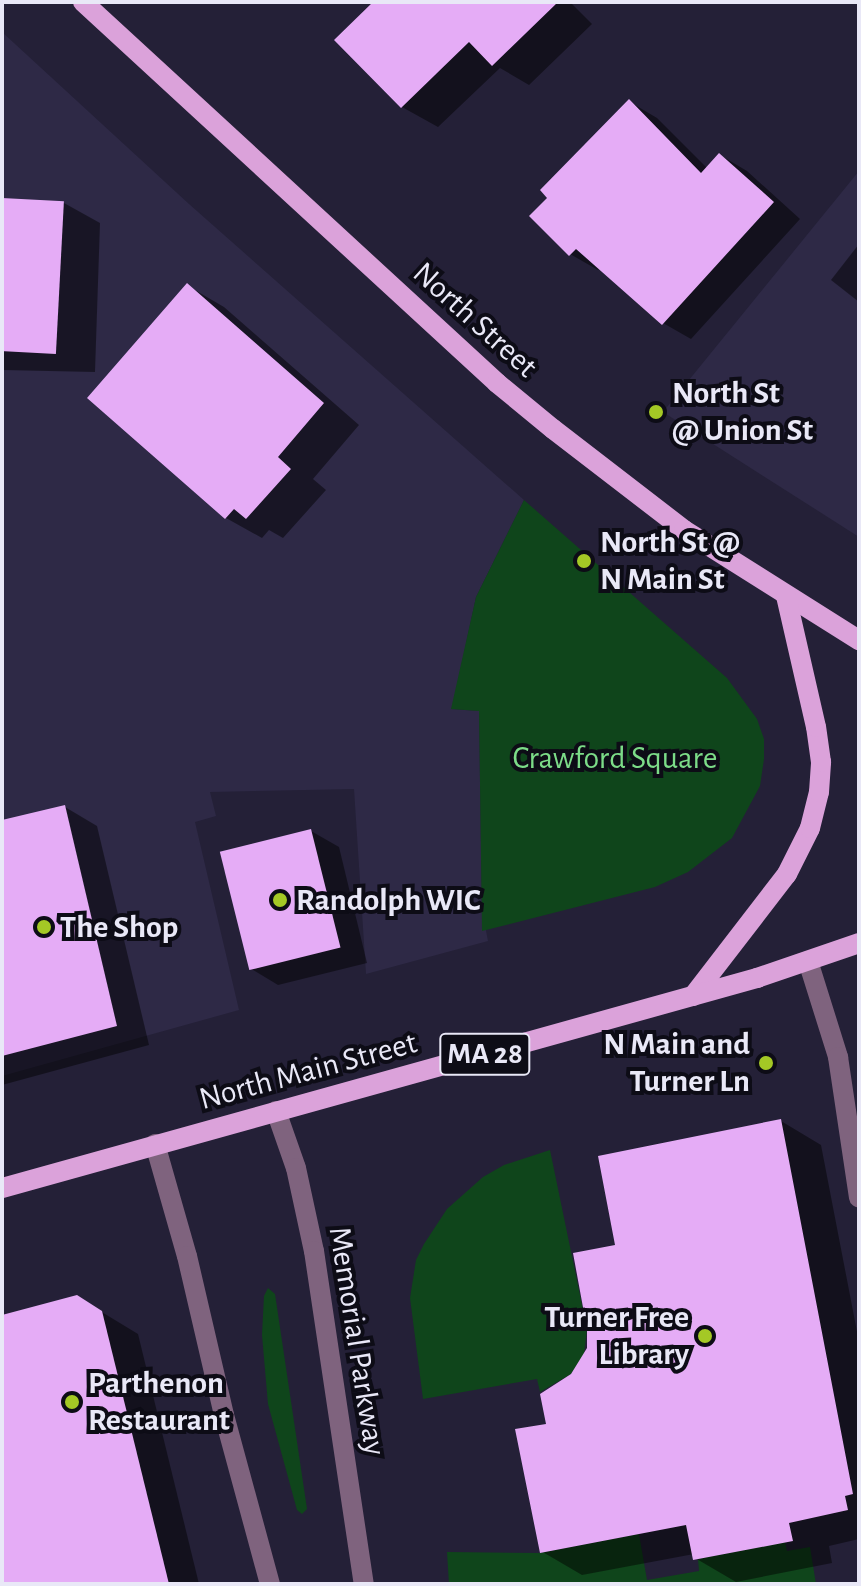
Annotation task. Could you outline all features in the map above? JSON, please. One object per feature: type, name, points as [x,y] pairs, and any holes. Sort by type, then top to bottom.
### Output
[{"type":"main road","name":"North Street","points":[[83,2],[497,383],[674,523],[859,640]]},
{"type":"main road","points":[[693,996],[787,874],[810,828],[819,792],[821,762],[816,727],[786,596]]},
{"type":"main road","name":"North Main Street","points":[[2,1188],[693,996],[859,943]]},
{"type":"street","points":[[808,961],[838,1057],[859,1197]]},
{"type":"street","name":"Memorial Parkway","points":[[276,1111],[296,1168],[314,1251],[364,1584]]},
{"type":"street","points":[[155,1144],[187,1256],[224,1415],[270,1584]]},
{"type":"shaded area","points":[[2,32],[189,204],[524,500],[476,597],[452,709],[479,711],[482,910],[488,941],[366,974],[354,789],[210,792],[216,816],[195,822],[239,1010],[2,1076]]},
{"type":"shaded area","points":[[859,171],[859,537],[663,412]]},
{"type":"green space","name":"Crawford Square","points":[[524,500],[727,678],[757,719],[764,739],[764,759],[760,786],[732,838],[688,872],[655,887],[482,931],[479,711],[451,709],[476,597]]},
{"type":"green space","points":[[550,1150],[587,1329],[584,1354],[571,1374],[540,1392],[537,1379],[423,1399],[410,1298],[416,1260],[424,1244],[447,1209],[483,1177],[504,1165]]},
{"type":"green space","points":[[268,1288],[275,1294],[307,1509],[302,1514],[297,1510],[268,1404],[262,1335],[264,1296]]},
{"type":"green space","points":[[639,1534],[647,1580],[699,1571],[698,1559],[785,1542],[787,1551],[810,1547],[816,1584],[449,1584],[447,1552],[540,1553]]},
{"type":"building","points":[[373,2],[558,2],[492,66],[469,42],[401,108],[334,40]]},
{"type":"building","points":[[629,99],[701,173],[719,153],[774,202],[662,325],[576,249],[569,256],[529,216],[547,198],[540,190]]},
{"type":"building","points":[[2,198],[64,201],[56,354],[2,351]]},
{"type":"building","points":[[187,283],[324,403],[278,457],[291,469],[246,519],[234,509],[225,519],[87,398]]},
{"type":"building","points":[[65,805],[117,1026],[2,1056],[2,820]]},
{"type":"building","name":"Randolph WIC","points":[[311,829],[341,947],[249,970],[220,852]]},
{"type":"building","name":"Turner Free Library","points":[[781,1119],[853,1494],[845,1496],[848,1510],[789,1523],[793,1541],[693,1560],[686,1525],[540,1553],[515,1429],[546,1424],[540,1394],[571,1374],[587,1348],[587,1329],[573,1253],[615,1245],[598,1156]]},
{"type":"building","points":[[77,1295],[102,1311],[169,1584],[2,1584],[2,1315]]},
{"type":"place","name":"North St @ Union St","points":[[656,412]]},
{"type":"place","name":"North St @ N Main St","points":[[584,561]]},
{"type":"place","name":"Randolph WIC","points":[[280,900]]},
{"type":"place","name":"The Shop","points":[[44,927]]},
{"type":"place","name":"N Main and Turner Ln","points":[[766,1063]]},
{"type":"place","name":"Turner Free Library","points":[[705,1336]]},
{"type":"place","name":"Parthenon Restaurant","points":[[72,1402]]}]
